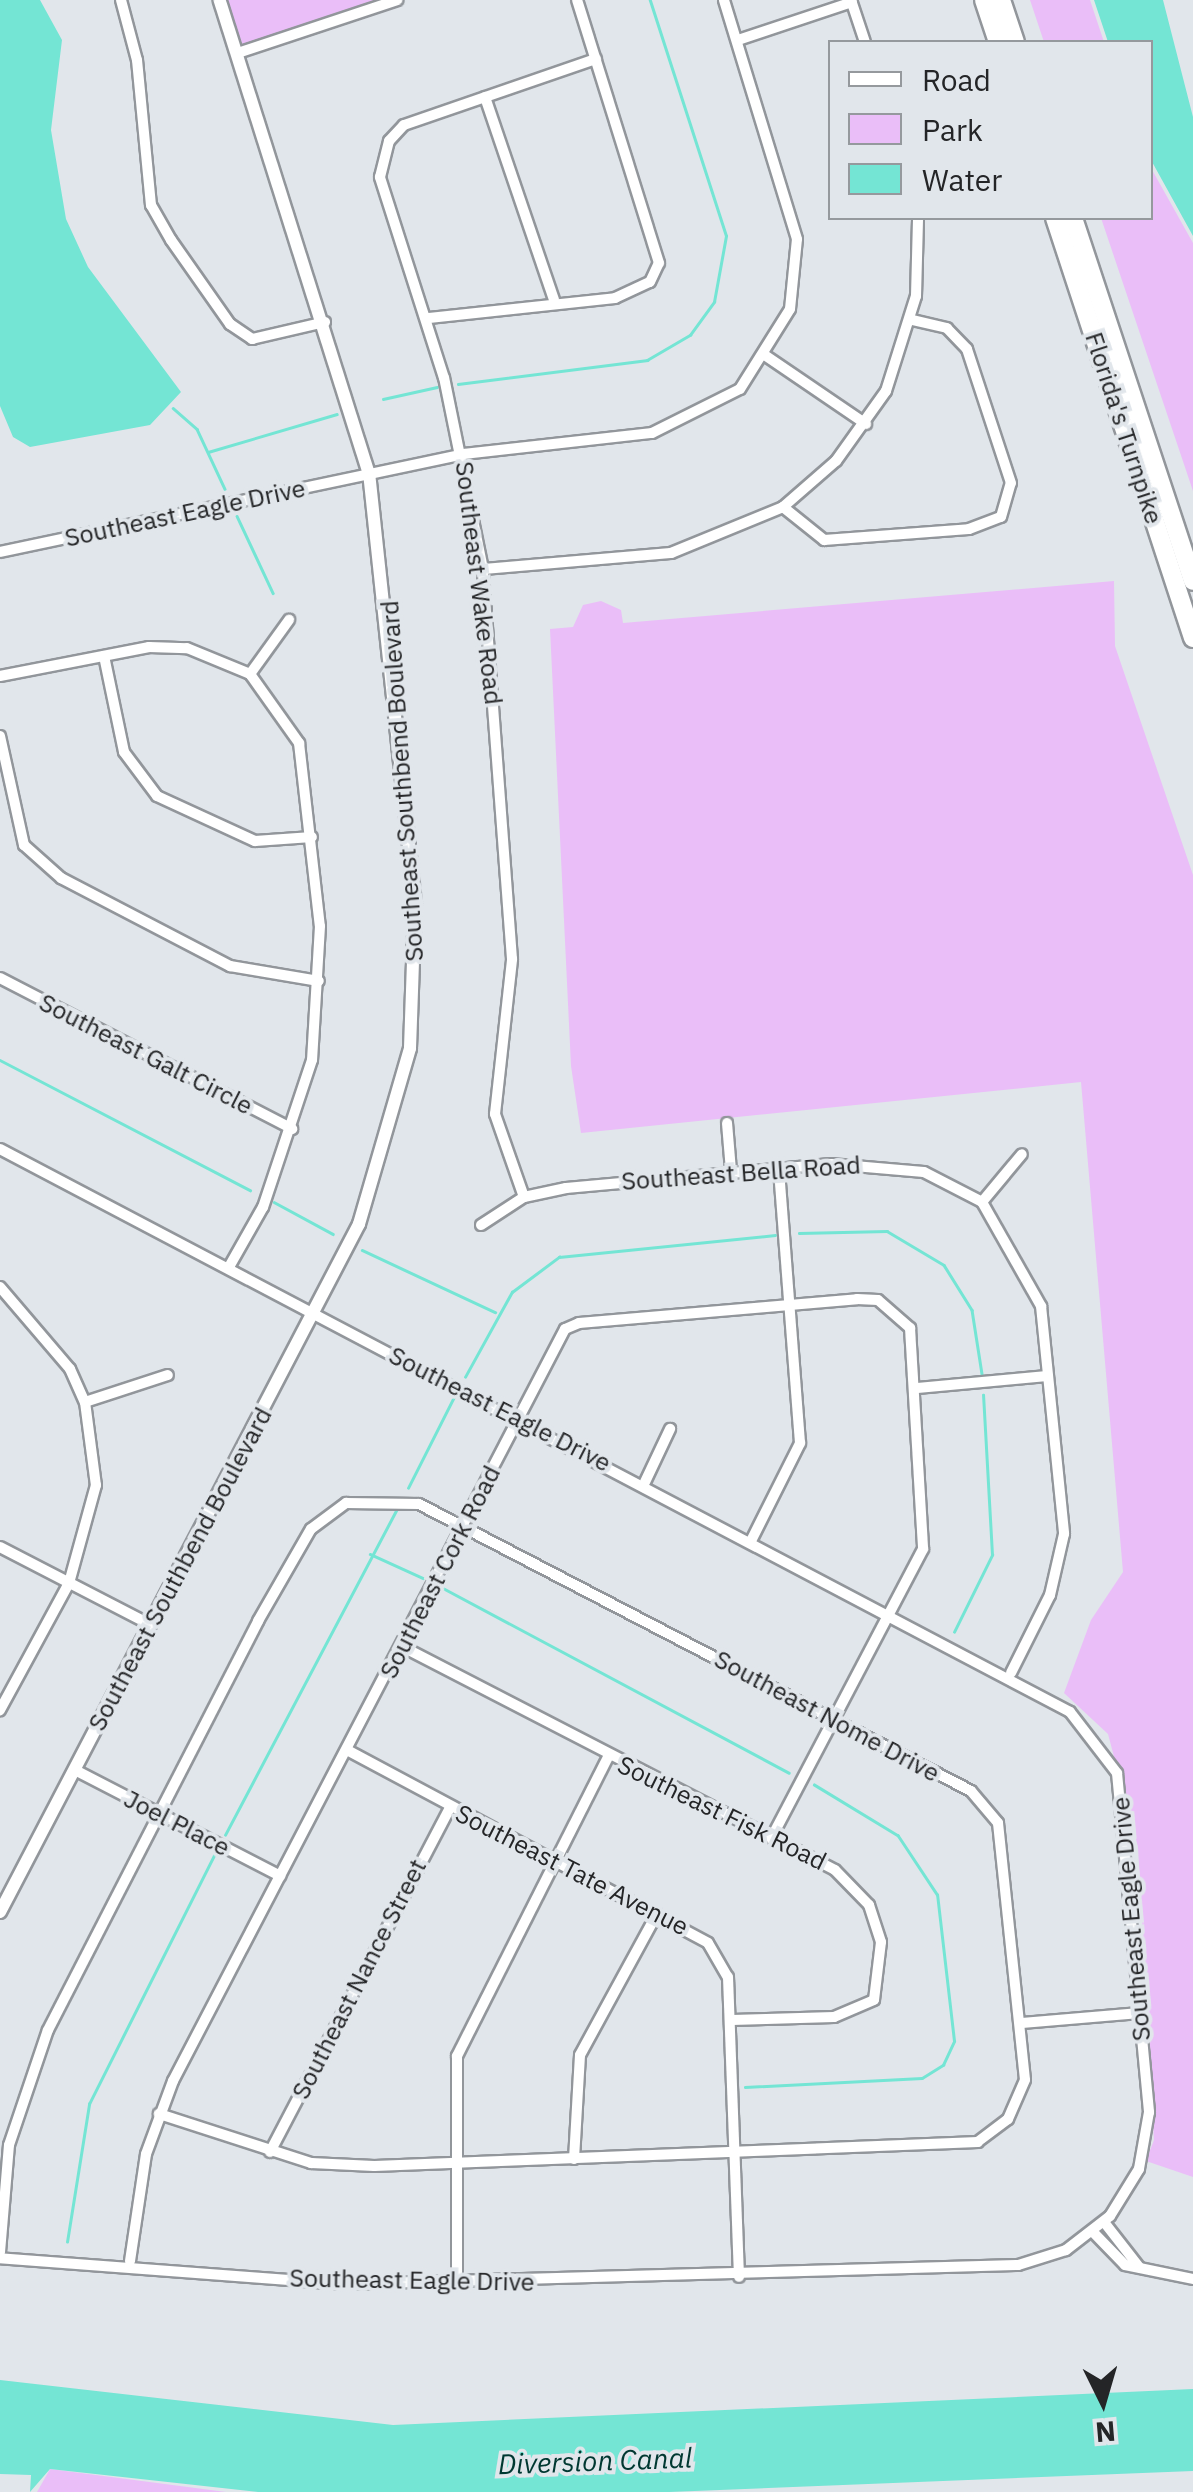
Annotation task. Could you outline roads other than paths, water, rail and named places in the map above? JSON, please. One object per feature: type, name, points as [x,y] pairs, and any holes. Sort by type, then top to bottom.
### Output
[{"type":"highway","points":[[984,0],[997,40]]},
{"type":"highway","points":[[1002,0],[1015,40]]},
{"type":"highway","name":"Florida's Turnpike","points":[[1056,220],[1193,638]]},
{"type":"highway","name":"Florida's Turnpike","points":[[1074,220],[1193,581]]},
{"type":"street","points":[[121,0],[137,60],[151,204],[188,266],[252,339],[326,322]]},
{"type":"street","name":"Southeast Southbend Boulevard","points":[[0,1912],[313,1312],[384,1159],[414,1007],[406,797],[369,474],[326,322],[220,0]]},
{"type":"street","points":[[238,52],[397,0]]},
{"type":"street","points":[[428,318],[634,293],[660,263],[576,0]]},
{"type":"street","name":"Southeast Eagle Drive","points":[[0,552],[464,454],[681,424],[740,389],[766,356],[790,309],[797,239],[724,0]]},
{"type":"street","points":[[738,40],[851,1],[864,40]]},
{"type":"street","name":"Southeast Wake Road","points":[[524,1198],[495,1114],[512,959],[482,569],[464,454],[382,158],[404,125],[596,60]]},
{"type":"street","points":[[485,97],[554,300]]},
{"type":"street","points":[[482,569],[671,553],[783,507],[866,424],[912,320],[918,220]]},
{"type":"street","points":[[783,507],[824,540],[983,527],[1006,510],[1011,483],[967,348],[947,328],[912,320]]},
{"type":"street","points":[[766,356],[866,424]]},
{"type":"street","points":[[250,674],[289,620]]},
{"type":"street","points":[[0,676],[104,656],[188,648],[250,674],[299,743],[312,836],[319,980],[312,1060],[292,1129],[229,1267]]},
{"type":"street","points":[[104,656],[124,752],[157,796],[256,840],[312,836]]},
{"type":"street","points":[[0,736],[24,846],[61,878],[230,966],[319,980]]},
{"type":"street","name":"Southeast Galt Circle","points":[[0,978],[292,1129]]},
{"type":"street","points":[[727,1123],[731,1171]]},
{"type":"street","name":"Southeast Eagle Drive","points":[[0,1149],[645,1482],[888,1614],[1011,1674],[1070,1712],[1117,1773],[1141,2013],[1146,2145],[1104,2222],[1093,2232],[1018,2265],[457,2284],[342,2284],[130,2261],[0,2255]]},
{"type":"street","points":[[1011,1674],[1050,1594],[1064,1534],[1041,1306],[982,1202],[1022,1154]]},
{"type":"street","name":"Southeast Bella Road","points":[[481,1225],[524,1198],[731,1171],[882,1163],[924,1172],[982,1202]]},
{"type":"street","points":[[751,1542],[800,1443],[779,1168]]},
{"type":"street","points":[[0,1288],[60,1350],[86,1402],[96,1485],[69,1583],[0,1710]]},
{"type":"street","name":"Southeast Cork Road","points":[[130,2261],[158,2114],[403,1647],[564,1329],[579,1322],[790,1302],[878,1300],[899,1312],[917,1388],[926,1538],[771,1839]]},
{"type":"street","points":[[86,1402],[168,1375]]},
{"type":"street","points":[[917,1388],[1047,1376]]},
{"type":"street","points":[[645,1482],[670,1429]]},
{"type":"street","name":"Southeast Nome Drive","points":[[0,2255],[9,2144],[32,2065],[311,1529],[346,1503],[393,1498],[464,1528],[971,1791],[998,1823],[1021,2023],[1018,2104],[978,2142],[457,2164],[311,2163],[158,2114]]},
{"type":"street","points":[[0,1546],[151,1625]]},
{"type":"street","name":"Southeast Fisk Road","points":[[403,1647],[608,1756],[836,1870],[868,1905],[881,1942],[880,1984],[854,2012],[732,2020]]},
{"type":"street","name":"Southeast Tate Avenue","points":[[348,1750],[694,1932],[720,1961],[732,2020],[739,2276]]},
{"type":"street","points":[[457,2284],[457,2056],[552,1860],[608,1756]]},
{"type":"street","name":"Joel Place","points":[[75,1770],[280,1876]]},
{"type":"street","name":"Southeast Nance Street","points":[[270,2152],[450,1807]]},
{"type":"street","points":[[574,2159],[580,2055],[657,1914]]},
{"type":"street","points":[[1021,2023],[1141,2013]]},
{"type":"street","points":[[1104,2222],[1140,2268]]},
{"type":"street","points":[[1093,2232],[1115,2255],[1140,2268],[1193,2278]]},
{"type":"street","points":[[1115,2255],[1124,2246]]},
{"type":"water","points":[[0,0],[40,0],[62,40],[51,130],[66,219],[88,267],[181,392],[150,425],[30,447],[13,437],[0,406]]},
{"type":"water","points":[[1094,0],[1163,0],[1193,117],[1193,236],[1153,164],[1153,40],[1107,40]]},
{"type":"water","name":"Diversion Canal","points":[[0,2380],[393,2425],[1193,2389],[1193,2471],[669,2492],[258,2492],[50,2469],[30,2492],[31,2475],[0,2474]]},
{"type":"waterway","points":[[458,384],[647,360],[690,335],[714,302],[726,236],[650,0]]},
{"type":"waterway","points":[[383,399],[437,387]]},
{"type":"waterway","points":[[173,408],[197,429],[225,489]]},
{"type":"waterway","points":[[208,452],[337,414]]},
{"type":"waterway","points":[[237,516],[273,593]]},
{"type":"waterway","points":[[0,1060],[250,1190]]},
{"type":"waterway","points":[[274,1202],[333,1234]]},
{"type":"waterway","points":[[799,1233],[887,1231],[944,1265],[972,1310],[982,1374]]},
{"type":"waterway","points":[[465,1377],[512,1292],[559,1257],[775,1235]]},
{"type":"waterway","points":[[362,1250],[495,1312]]},
{"type":"waterway","points":[[954,1632],[992,1555],[983,1395]]},
{"type":"waterway","points":[[408,1488],[454,1397]]},
{"type":"waterway","points":[[225,1835],[397,1509]]},
{"type":"waterway","points":[[370,1554],[423,1578]]},
{"type":"waterway","points":[[443,1588],[789,1773]]},
{"type":"waterway","points":[[745,2087],[922,2078],[943,2065],[954,2041],[937,1895],[898,1836],[814,1785]]},
{"type":"waterway","points":[[67,2242],[89,2104],[214,1855]]}]
